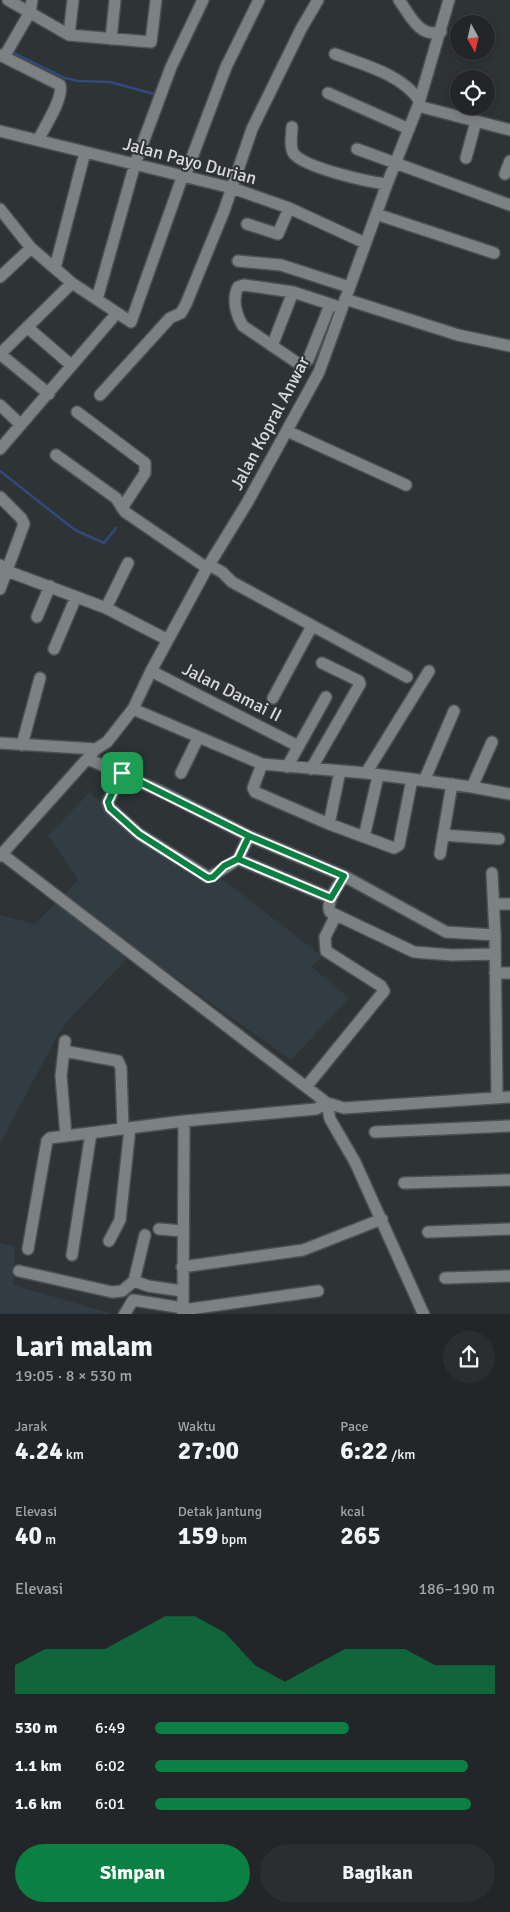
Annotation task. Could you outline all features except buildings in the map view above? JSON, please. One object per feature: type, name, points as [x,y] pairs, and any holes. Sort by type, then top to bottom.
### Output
[{"type":"street","points":[[8,0],[69,35],[151,42],[156,0]]},
{"type":"street","points":[[32,0],[30,12],[5,52],[60,85],[61,89],[56,105],[38,140]]},
{"type":"street","points":[[69,35],[73,0]]},
{"type":"street","points":[[111,39],[115,0]]},
{"type":"street","points":[[97,299],[135,164],[170,67],[203,0]]},
{"type":"street","points":[[0,209],[31,248],[72,283],[129,322],[133,320],[184,175],[226,67],[259,0]]},
{"type":"street","points":[[100,395],[170,318],[182,313],[232,188],[252,129],[300,29],[318,0]]},
{"type":"street","points":[[399,0],[423,31],[432,34],[441,32]]},
{"type":"street","name":"Jalan Kopral Anwar","points":[[1,855],[96,749],[107,742],[133,709],[151,671],[208,567],[247,503],[319,372],[339,304],[349,287],[386,184],[409,129],[441,32],[449,0]]},
{"type":"street","points":[[335,54],[399,80],[413,91],[418,103],[510,130]]},
{"type":"street","points":[[328,93],[409,129]]},
{"type":"street","points":[[466,158],[476,121]]},
{"type":"street","points":[[292,126],[292,148],[294,154],[302,159],[335,173],[364,181],[386,184]]},
{"type":"street","name":"Jalan Payo Durian","points":[[0,131],[232,188],[289,208],[366,243]]},
{"type":"street","points":[[357,149],[395,165],[510,205]]},
{"type":"street","points":[[55,268],[85,152]]},
{"type":"street","points":[[505,174],[510,162]]},
{"type":"street","points":[[247,224],[278,234],[289,208]]},
{"type":"street","points":[[376,214],[494,253]]},
{"type":"street","points":[[0,277],[31,248]]},
{"type":"street","points":[[238,261],[281,265],[349,287]]},
{"type":"street","points":[[49,394],[0,354],[72,283]]},
{"type":"street","points":[[339,304],[305,362],[299,364],[247,330],[238,317],[235,293],[238,287],[244,285],[293,292],[458,335],[510,346]]},
{"type":"street","points":[[272,346],[293,292]]},
{"type":"street","points":[[0,449],[116,314]]},
{"type":"street","points":[[27,327],[71,365]]},
{"type":"street","points":[[0,405],[21,425]]},
{"type":"street","points":[[77,412],[145,462],[145,473],[122,508]]},
{"type":"street","points":[[287,430],[406,485]]},
{"type":"street","points":[[56,455],[116,498],[122,508],[208,567],[222,572],[232,582],[407,677]]},
{"type":"street","points":[[0,497],[21,518],[24,524],[3,568],[0,589]]},
{"type":"street","points":[[106,608],[128,564]]},
{"type":"street","points":[[3,568],[106,608],[168,640]]},
{"type":"street","points":[[37,617],[50,586]]},
{"type":"street","points":[[54,649],[76,596]]},
{"type":"street","points":[[273,698],[312,626]]},
{"type":"street","points":[[311,769],[360,684],[358,681],[322,663]]},
{"type":"street","name":"Jalan Damai II","points":[[151,671],[298,746]]},
{"type":"street","points":[[366,774],[429,671]]},
{"type":"street","points":[[22,745],[40,678]]},
{"type":"street","points":[[286,767],[326,697]]},
{"type":"street","points":[[133,709],[262,764],[412,779],[510,794]]},
{"type":"street","points":[[424,781],[454,711]]},
{"type":"street","points":[[181,773],[198,738]]},
{"type":"street","points":[[472,787],[492,742]]},
{"type":"street","points":[[0,743],[96,749]]},
{"type":"street","points":[[88,759],[122,773],[249,836],[344,876],[446,932],[495,935]]},
{"type":"street","points":[[262,764],[253,790],[329,824],[394,848],[398,847],[412,779]]},
{"type":"street","points":[[329,824],[340,771]]},
{"type":"street","points":[[122,773],[108,805],[139,834],[208,878],[213,877],[224,866],[238,859],[249,836]]},
{"type":"street","points":[[364,837],[378,776]]},
{"type":"street","points":[[440,854],[452,784]]},
{"type":"street","points":[[443,835],[499,839]]},
{"type":"street","points":[[1,855],[329,1104],[344,1108],[510,1097]]},
{"type":"street","points":[[238,859],[331,898]]},
{"type":"street","points":[[492,873],[495,935],[497,1097]]},
{"type":"street","points":[[344,876],[331,898],[328,909],[336,915],[408,950],[452,955],[495,954]]},
{"type":"street","points":[[494,904],[510,904]]},
{"type":"street","points":[[306,1087],[384,991],[381,986],[326,951],[325,937],[336,915]]},
{"type":"street","points":[[495,973],[510,973]]},
{"type":"street","points":[[66,1136],[61,1076],[64,1046],[118,1061],[121,1068],[127,1129],[120,1220],[109,1241]]},
{"type":"street","points":[[28,1249],[47,1141],[66,1136],[184,1121],[316,1109],[329,1104]]},
{"type":"street","points":[[329,1104],[330,1119],[355,1162],[424,1314]]},
{"type":"street","points":[[183,1311],[184,1121]]},
{"type":"street","points":[[375,1132],[510,1126]]},
{"type":"street","points":[[72,1255],[92,1133]]},
{"type":"street","points":[[404,1183],[510,1180]]},
{"type":"street","points":[[182,1267],[302,1250],[382,1219]]},
{"type":"street","points":[[159,1229],[182,1231]]},
{"type":"street","points":[[428,1232],[510,1229]]},
{"type":"street","points":[[20,1272],[112,1292],[122,1291],[134,1281],[145,1235]]},
{"type":"street","points":[[445,1278],[510,1276]]},
{"type":"street","points":[[134,1281],[148,1286],[182,1291]]},
{"type":"street","points":[[124,1314],[133,1300],[183,1311],[318,1291]]},
{"type":"shaded area","points":[[90,792],[139,838],[222,879],[322,956],[312,967],[349,998],[291,1060],[136,949],[63,1026],[0,1143],[0,915],[35,924],[78,880],[48,835]]},
{"type":"shaded area","points":[[0,1243],[15,1247],[13,1285],[113,1314],[0,1314]]},
{"type":"waterway","points":[[12,52],[65,78],[78,81],[110,82],[158,95]]},
{"type":"waterway","points":[[0,471],[75,530],[104,543],[116,528]]},
{"type":"route","points":[[122,773],[108,802],[110,808],[139,834],[208,878],[213,877],[224,866],[238,859],[249,836],[344,876],[331,898],[238,859],[249,836],[122,773]]}]
